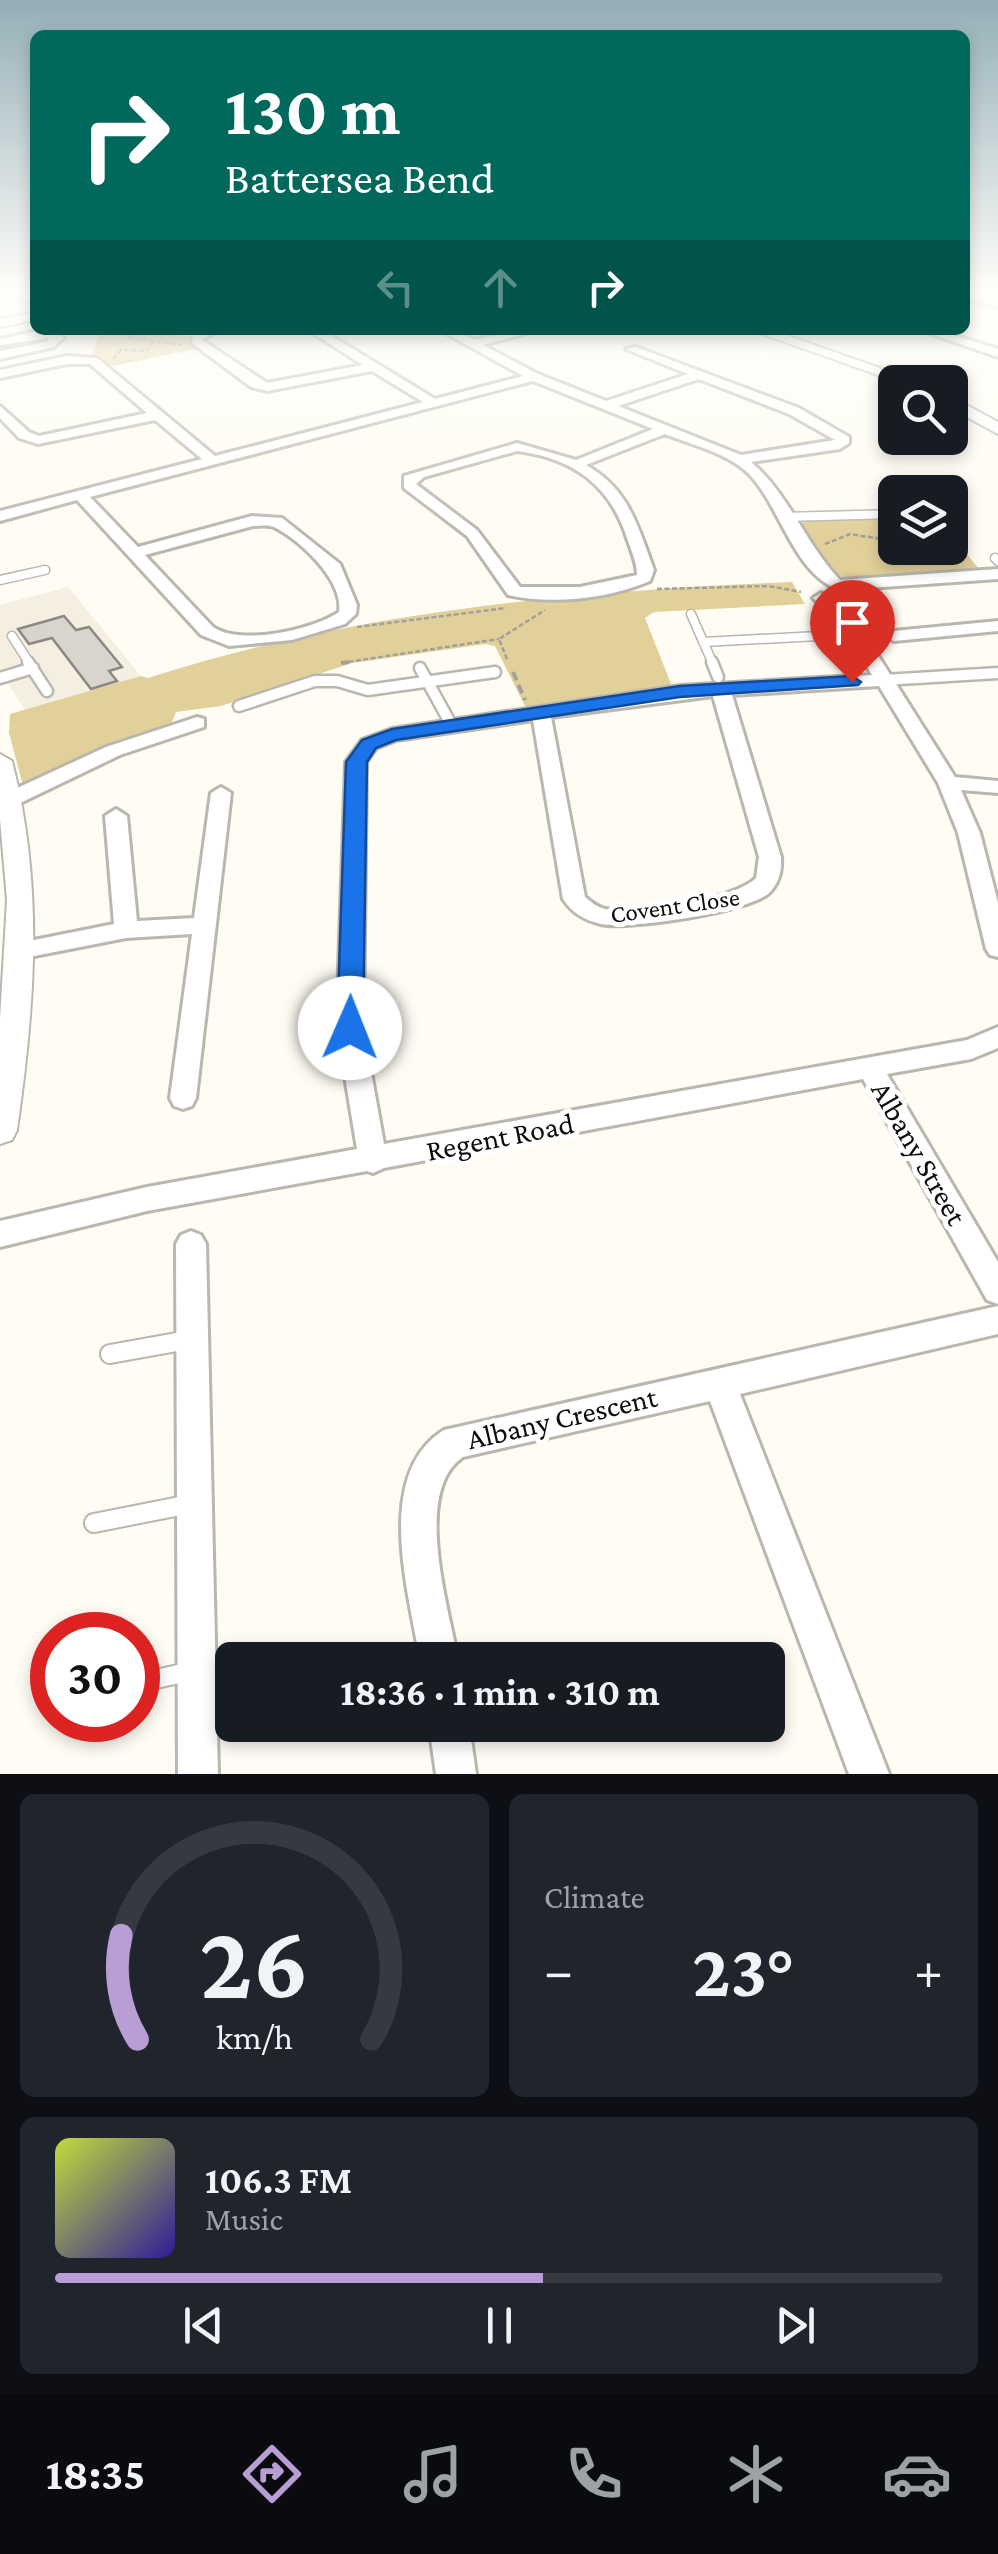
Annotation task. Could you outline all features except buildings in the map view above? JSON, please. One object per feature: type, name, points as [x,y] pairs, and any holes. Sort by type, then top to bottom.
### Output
[{"type":"street","points":[[110,374],[211,460]]},
{"type":"street","points":[[241,374],[267,388],[339,374]]},
{"type":"street","points":[[384,374],[432,403]]},
{"type":"street","points":[[528,374],[740,459],[756,473],[812,564],[841,590],[851,627]]},
{"type":"street","points":[[608,405],[698,374],[794,411],[844,440],[836,446],[740,459]]},
{"type":"street","points":[[0,516],[534,377]]},
{"type":"street","points":[[0,410],[27,438],[44,440],[158,415]]},
{"type":"street","points":[[968,412],[998,429]]},
{"type":"street","points":[[575,465],[617,498],[646,570],[641,581],[535,595],[514,591],[472,532],[408,482],[419,474],[511,448],[532,448],[575,465],[668,428]]},
{"type":"street","points":[[80,495],[135,553],[216,638],[251,640],[328,626],[348,614],[350,605],[332,564],[277,521],[252,520],[135,553]]},
{"type":"street","points":[[812,564],[817,591],[851,627],[948,783],[969,833],[998,949]]},
{"type":"street","points":[[817,591],[996,573]]},
{"type":"street","points":[[894,636],[998,626]]},
{"type":"street","points":[[373,1161],[350,1028],[357,757],[364,748],[384,737],[720,683],[884,680]]},
{"type":"street","name":"Covent Close","points":[[536,713],[572,893],[579,905],[593,914],[619,918],[736,899],[757,891],[770,876],[770,857],[720,683]]},
{"type":"street","points":[[10,800],[112,751],[197,723]]},
{"type":"street","points":[[0,761],[19,858],[15,972],[0,1130]]},
{"type":"street","points":[[948,783],[998,787]]},
{"type":"street","points":[[183,1098],[221,792]]},
{"type":"street","points":[[116,816],[126,930]]},
{"type":"street","points":[[15,972],[126,930],[205,925]]},
{"type":"street","name":"Regent Road","points":[[0,1234],[147,1199],[373,1161],[971,1049],[998,1037]]},
{"type":"street","name":"Albany Street","points":[[870,1068],[998,1290]]},
{"type":"street","points":[[190,1244],[198,1774]]},
{"type":"street","name":"Albany Crescent","points":[[436,1642],[419,1522],[422,1489],[439,1453],[456,1442],[998,1320]]},
{"type":"street","points":[[719,1382],[869,1774]]},
{"type":"street","points":[[451,1742],[456,1774]]},
{"type":"lane","points":[[784,517],[878,514]]},
{"type":"lane","points":[[0,580],[44,570]]},
{"type":"lane","points":[[691,614],[720,683]]},
{"type":"lane","points":[[703,642],[851,627]]},
{"type":"lane","points":[[12,636],[47,691]]},
{"type":"lane","points":[[0,678],[33,668]]},
{"type":"lane","points":[[420,668],[432,683],[452,726]]},
{"type":"lane","points":[[239,706],[324,680],[368,690],[495,672]]},
{"type":"lane","points":[[884,680],[998,673]]},
{"type":"lane","points":[[110,1354],[192,1340]]},
{"type":"lane","points":[[94,1523],[194,1503]]},
{"type":"lane","points":[[160,1679],[196,1670]]},
{"type":"path","points":[[821,544],[850,534],[878,540]]},
{"type":"path","points":[[536,713],[499,639],[549,608]]},
{"type":"shaded area","points":[[878,516],[878,565],[968,565],[968,556],[980,570],[843,577],[826,567],[800,525],[806,520]]},
{"type":"shaded area","points":[[792,582],[805,604],[654,612],[645,618],[673,689],[527,710],[495,646],[485,644],[352,663],[221,706],[176,712],[171,725],[24,789],[9,733],[10,714],[141,676],[148,678],[306,636],[467,608],[548,599]]},
{"type":"shaded area","points":[[68,587],[141,676],[25,710],[0,671],[0,605]]},
{"type":"route","points":[[350,1028],[356,762],[369,744],[392,735],[680,692],[852,682]]}]
